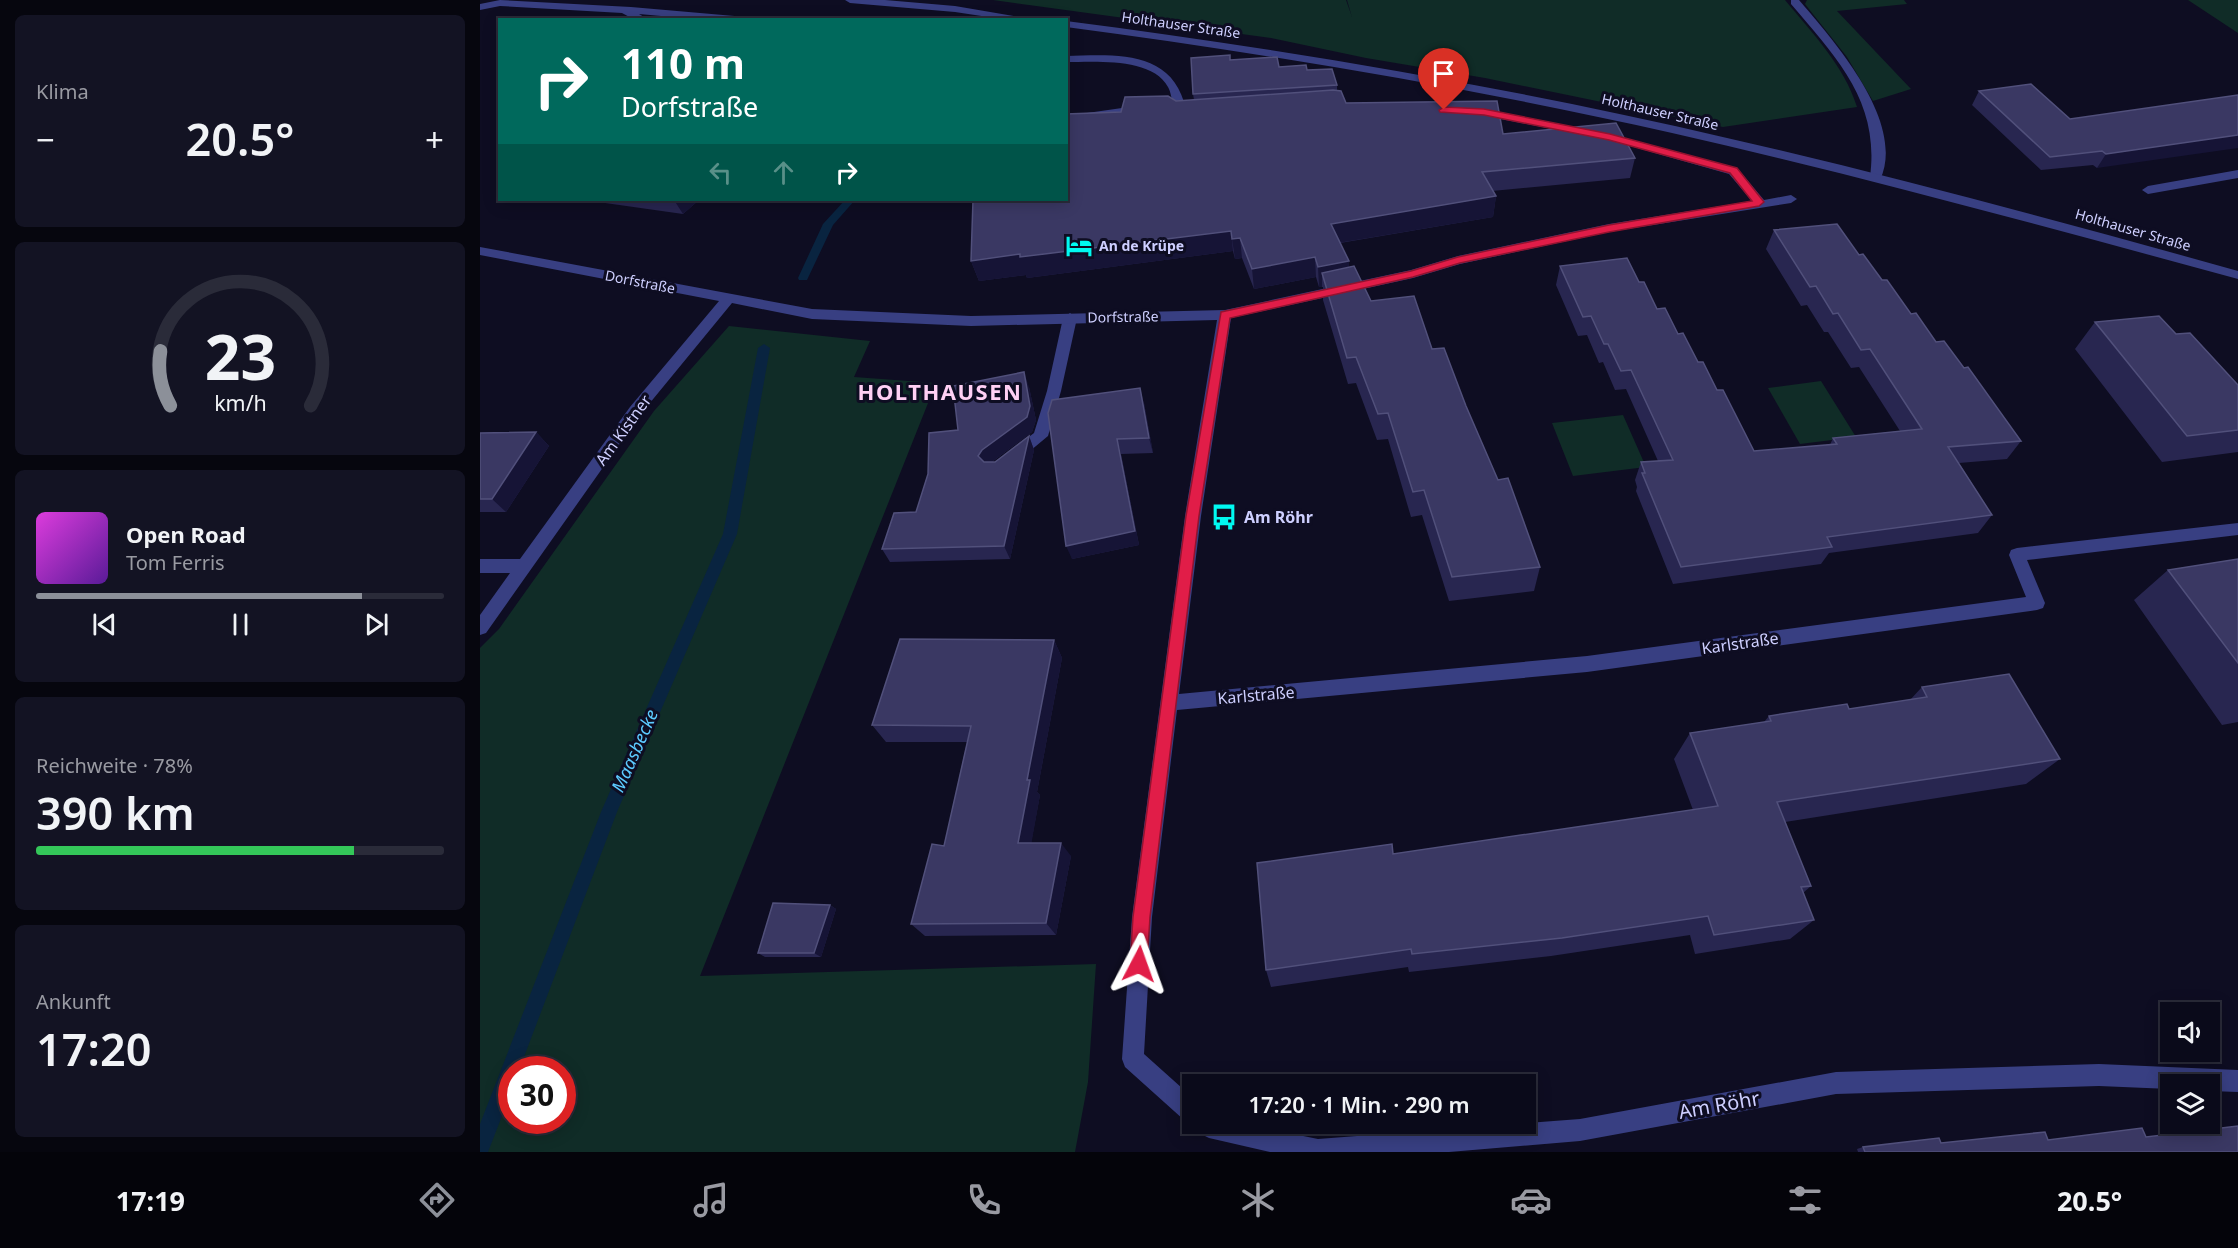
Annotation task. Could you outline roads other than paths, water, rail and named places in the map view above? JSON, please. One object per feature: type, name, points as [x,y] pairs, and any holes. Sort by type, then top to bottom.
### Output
[{"type":"street","points":[[850,0],[955,9],[1019,18]]},
{"type":"street","points":[[1795,2],[1838,55],[1864,96],[1877,128],[1879,166],[1876,177]]},
{"type":"street","points":[[480,7],[500,3],[526,4],[624,9],[724,18]]},
{"type":"street","points":[[624,9],[640,18]]},
{"type":"street","name":"Holthauser Straße","points":[[1068,24],[1317,60],[1646,123],[2014,212],[2238,275]]},
{"type":"street","points":[[1068,59],[1125,59],[1161,71],[1177,89],[1167,104],[1068,119]]},
{"type":"street","points":[[1167,104],[1179,116]]},
{"type":"street","points":[[1461,111],[1484,112],[1610,137],[1733,171],[1759,202]]},
{"type":"street","points":[[2148,190],[2238,174]]},
{"type":"street","name":"Dorfstraße","points":[[480,251],[812,314],[971,321],[1225,315],[1413,274],[1458,260],[1609,228],[1759,202],[1791,199]]},
{"type":"street","name":"Am Kistner","points":[[480,628],[635,411],[728,299]]},
{"type":"street","points":[[1182,1103],[1133,1059],[1142,917],[1192,516],[1225,315]]},
{"type":"street","points":[[1005,463],[1041,436],[1054,391],[1070,318]]},
{"type":"street","name":"Karlstraße","points":[[1169,703],[1587,664],[2037,603],[2017,555],[2238,529]]},
{"type":"street","points":[[480,566],[526,566]]},
{"type":"street","name":"Am Röhr","points":[[1536,1134],[1580,1130],[1836,1083],[2099,1075],[2238,1081]]},
{"type":"street","name":"Am Röhr","points":[[1240,1134],[1317,1151],[1530,1134]]},
{"type":"waterway","name":"Maasbecke","points":[[803,278],[828,224],[849,201]]},
{"type":"waterway","name":"Maasbecke","points":[[480,1148],[609,812],[730,534],[764,348]]},
{"type":"place","name":"An de Krüpe","points":[[1079,246]]},
{"type":"place","name":"Am Röhr","points":[[1224,517]]},
{"type":"district","name":"HOLTHAUSEN","points":[[940,392]]}]
